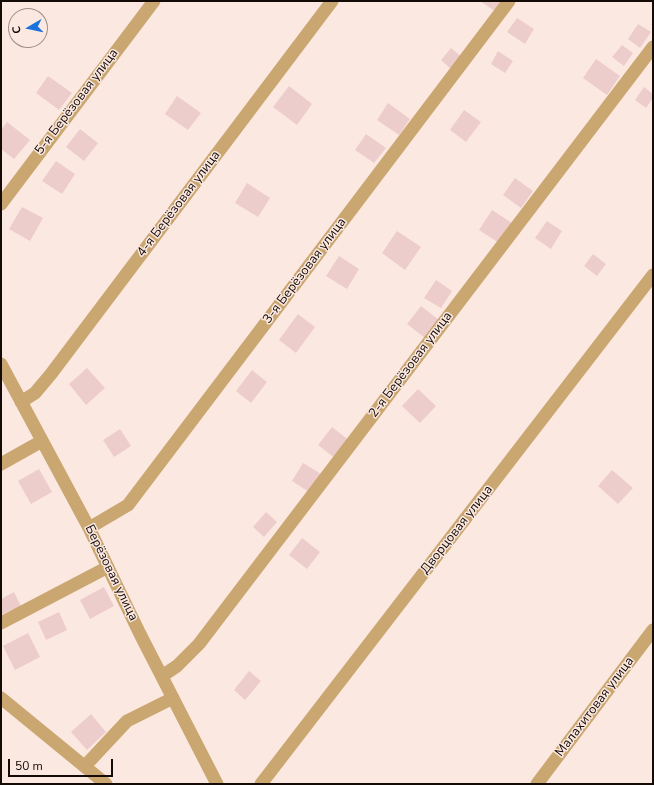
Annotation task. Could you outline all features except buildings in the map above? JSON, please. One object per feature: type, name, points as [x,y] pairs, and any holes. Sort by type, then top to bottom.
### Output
[{"type":"street","name":"5-я Берёзовая улица","points":[[1,204],[154,1]]},
{"type":"street","name":"4-я Берёзовая улица","points":[[22,402],[35,393],[51,374],[332,1]]},
{"type":"street","name":"3-я Берёзовая улица","points":[[89,528],[128,506],[508,1]]},
{"type":"street","name":"2-я Берёзовая улица","points":[[162,676],[177,666],[199,644],[653,47]]},
{"type":"street","name":"Дворцовая улица","points":[[261,784],[653,275]]},
{"type":"street","name":"Берёзовая улица","points":[[1,364],[89,528],[217,784]]},
{"type":"street","points":[[1,464],[42,441]]},
{"type":"street","points":[[1,622],[108,567]]},
{"type":"street","name":"Малахитовая улица","points":[[538,784],[653,630]]},
{"type":"street","points":[[1,698],[106,784]]},
{"type":"street","points":[[85,766],[127,721],[173,698]]}]
